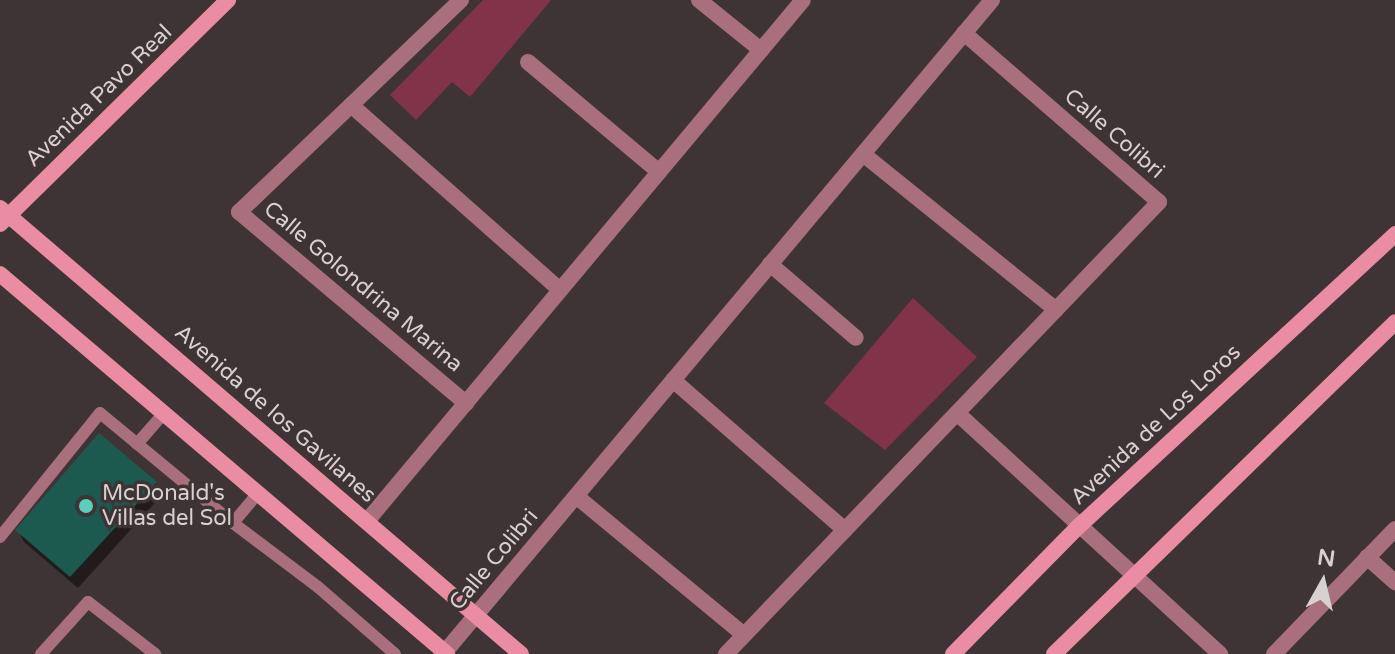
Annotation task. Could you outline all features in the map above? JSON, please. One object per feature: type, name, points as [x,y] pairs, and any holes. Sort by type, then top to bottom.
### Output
[{"type":"main road","name":"Avenida Pavo Real","points":[[3,216],[228,0]]},
{"type":"main road","name":"Avenida de los Gavilanes","points":[[3,216],[521,654]]},
{"type":"main road","name":"Avenida de Los Loros","points":[[953,654],[1078,527],[1395,234]]},
{"type":"main road","points":[[0,274],[446,653]]},
{"type":"main road","points":[[1054,654],[1395,322]]},
{"type":"street","points":[[699,0],[761,50]]},
{"type":"street","name":"Calle Golondrina Marina","points":[[367,521],[803,0]]},
{"type":"street","name":"Calle Colibri","points":[[446,653],[992,0]]},
{"type":"street","name":"Calle Golondrina Marina","points":[[455,2],[239,212],[466,403]]},
{"type":"street","name":"Calle Colibri","points":[[726,654],[1159,202],[964,33]]},
{"type":"street","points":[[528,62],[659,172]]},
{"type":"street","points":[[351,105],[560,290]]},
{"type":"street","points":[[863,154],[1056,310]]},
{"type":"street","points":[[770,264],[856,338]]},
{"type":"street","points":[[673,380],[845,530]]},
{"type":"street","points":[[957,413],[1220,654]]},
{"type":"street","points":[[576,496],[744,635]]},
{"type":"street","points":[[1274,654],[1395,529]]},
{"type":"street","points":[[1367,557],[1395,582]]},
{"type":"lane","points":[[2,531],[100,413],[233,523],[318,587],[395,654]]},
{"type":"lane","points":[[137,444],[164,413]]},
{"type":"lane","points":[[233,523],[258,493]]},
{"type":"lane","points":[[41,654],[88,602],[155,654]]},
{"type":"shaded area","points":[[483,0],[551,0],[470,97],[452,82],[416,120],[390,95]]},
{"type":"shaded area","points":[[913,298],[977,357],[885,450],[824,403]]},
{"type":"building","name":"McDonald's Villas del Sol","points":[[99,433],[157,482],[70,577],[15,530]]},
{"type":"place","name":"McDonald's Villas del Sol","points":[[86,506]]}]
